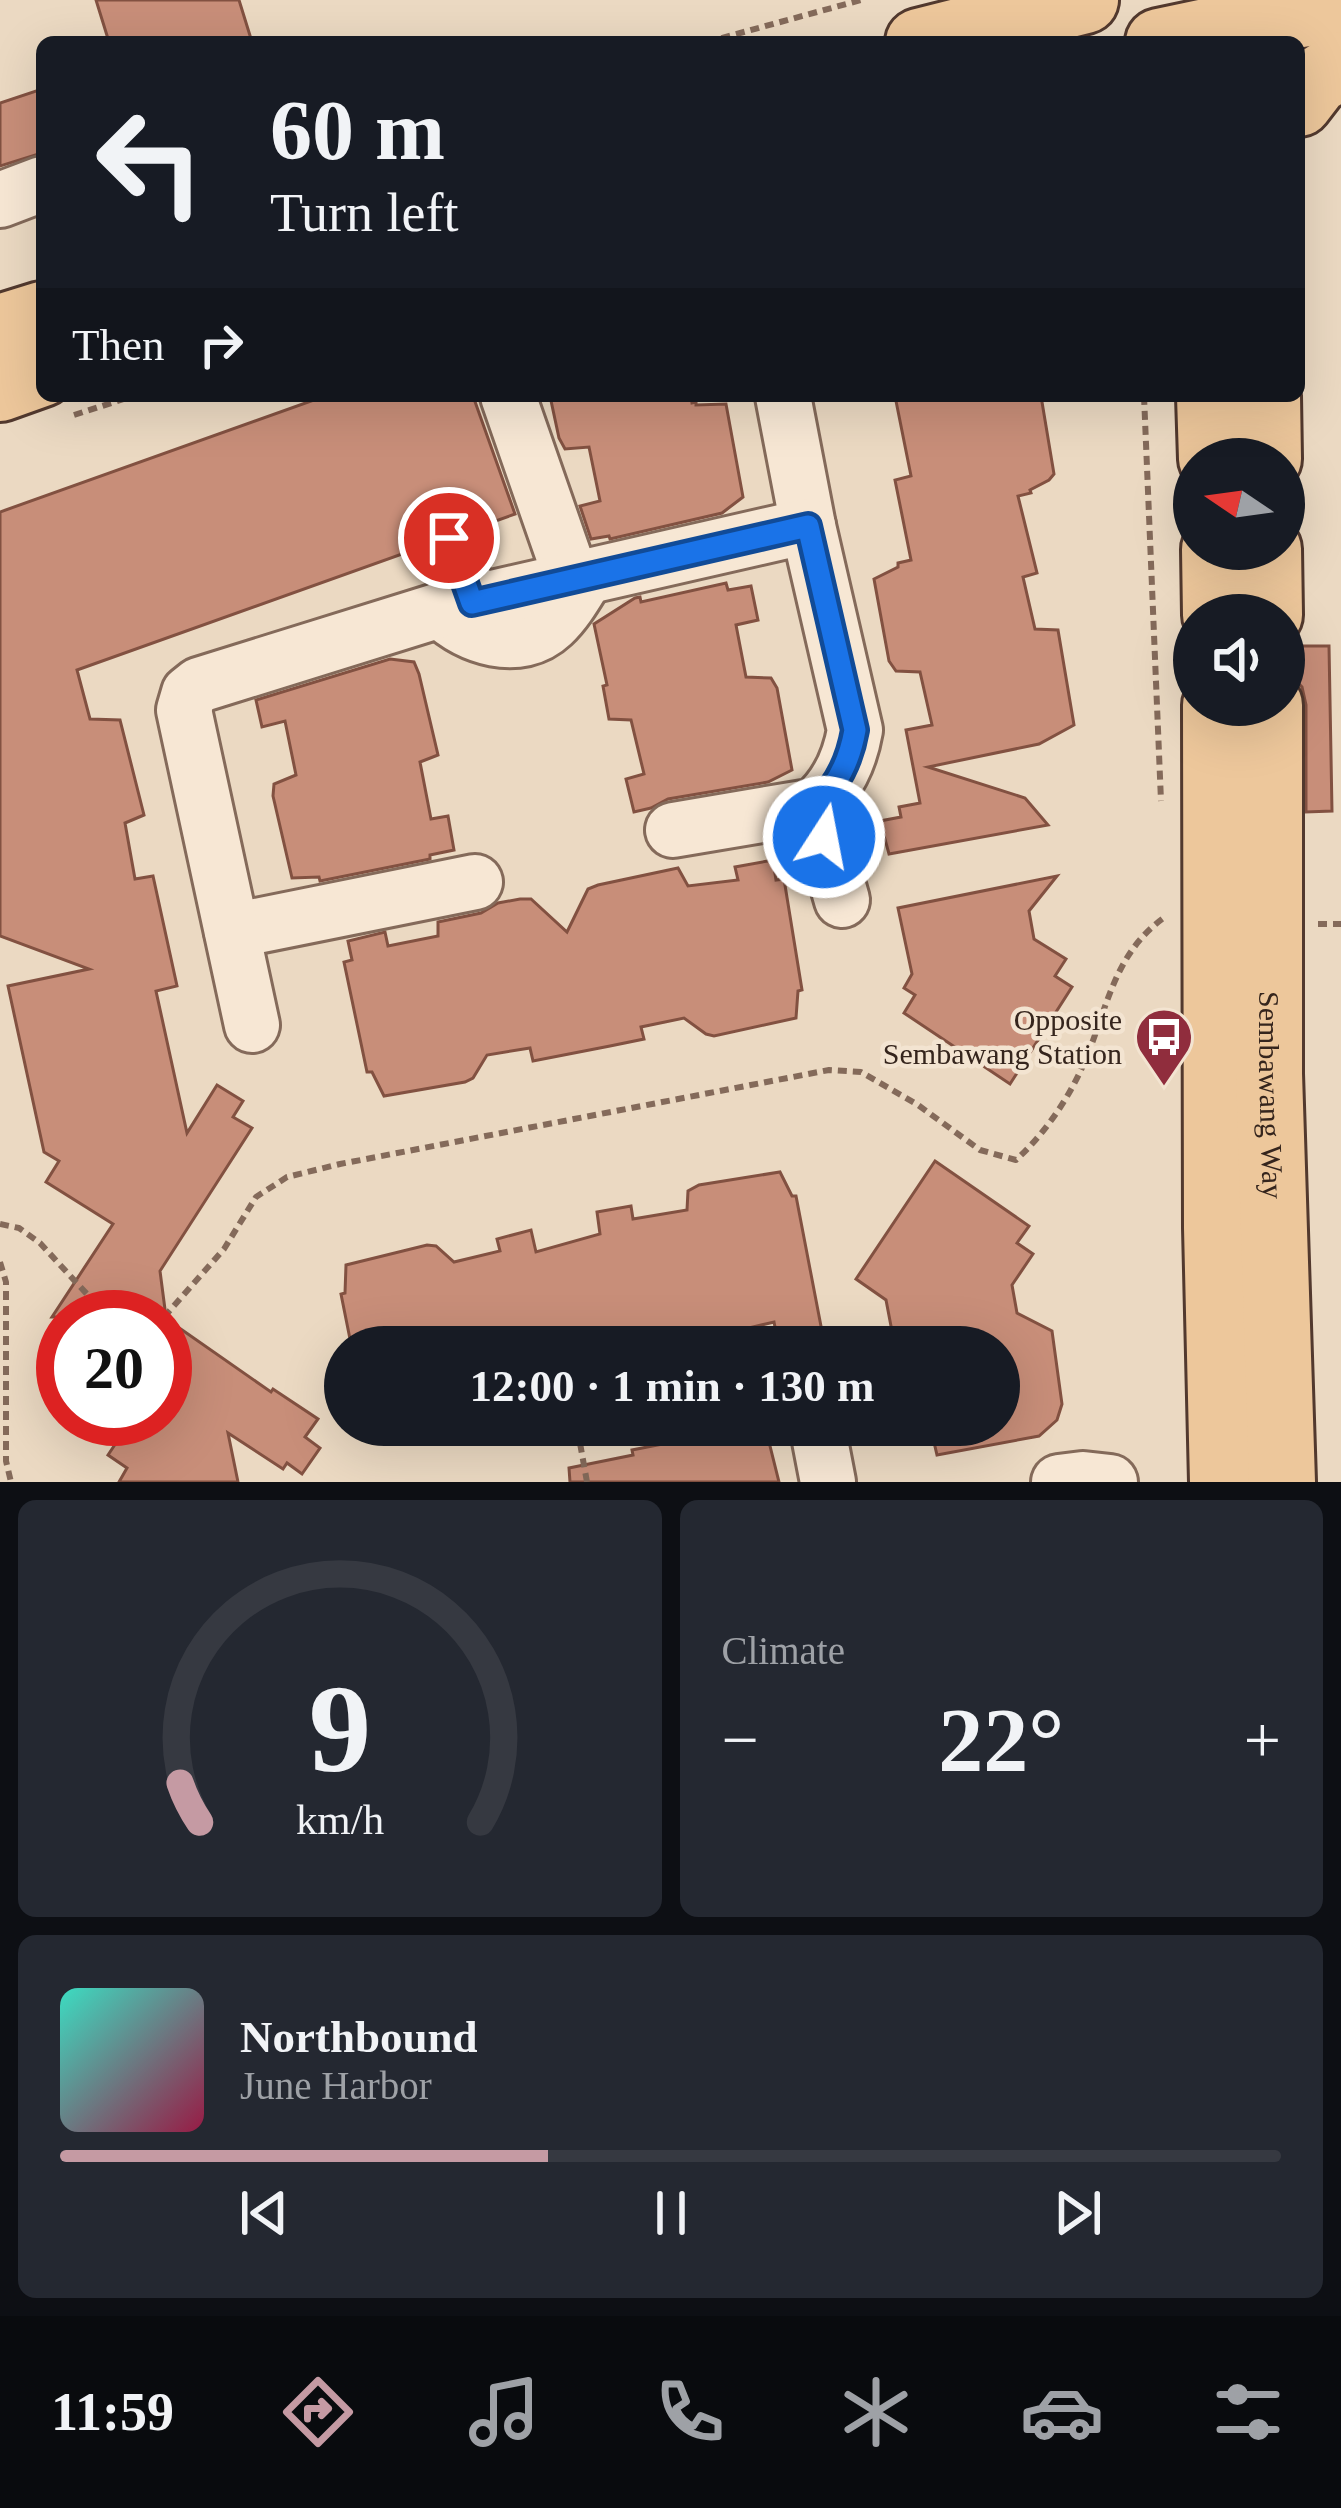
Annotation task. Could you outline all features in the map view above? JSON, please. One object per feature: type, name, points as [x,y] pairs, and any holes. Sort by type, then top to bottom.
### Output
[{"type":"main road","points":[[942,36],[1080,0]]},
{"type":"main road","points":[[1228,25],[1341,8]]},
{"type":"main road","points":[[1305,95],[1316,81],[1341,65]]},
{"type":"main road","points":[[0,328],[36,317]]},
{"type":"main road","points":[[0,388],[36,375]]},
{"type":"main road","points":[[1210,402],[1211,438]]},
{"type":"main road","points":[[1267,402],[1268,438]]},
{"type":"main road","name":"Sembawang Way","points":[[1216,726],[1217,1228],[1223,1482]]},
{"type":"main road","name":"Sembawang Way","points":[[1268,726],[1269,1074],[1282,1482]]},
{"type":"lane","points":[[0,200],[36,186]]},
{"type":"lane","points":[[449,538],[456,625],[504,640],[533,637],[550,627],[564,610],[579,579],[510,402]]},
{"type":"lane","points":[[673,830],[815,806],[831,792],[852,749],[855,730],[784,402]]},
{"type":"lane","points":[[579,579],[808,526]]},
{"type":"lane","points":[[252,1025],[184,710],[189,693],[199,685],[456,607]]},
{"type":"lane","points":[[815,806],[842,900]]},
{"type":"lane","points":[[232,931],[475,882]]},
{"type":"lane","points":[[821,1446],[828,1482]]},
{"type":"lane","points":[[1059,1482],[1110,1482]]},
{"type":"path","points":[[729,36],[860,0]]},
{"type":"path","points":[[188,1290],[224,1249],[256,1197],[287,1177],[829,1070],[861,1072],[918,1105],[980,1150],[1016,1160],[1039,1139],[1081,1070],[1119,968],[1151,927],[1166,916]]},
{"type":"path","points":[[1318,924],[1341,924]]},
{"type":"path","points":[[0,1224],[19,1228],[40,1243],[83,1290]]},
{"type":"path","points":[[0,1262],[6,1282],[6,1461],[11,1482]]},
{"type":"path","points":[[581,1446],[587,1482]]},
{"type":"building","points":[[96,0],[239,0],[250,36],[107,36]]},
{"type":"building","points":[[36,91],[36,155],[0,166],[0,103]]},
{"type":"building","points":[[308,402],[475,402],[515,514],[479,527],[456,506],[438,508],[424,517],[418,530],[419,548],[77,670],[90,719],[120,720],[144,815],[125,823],[135,879],[153,876],[177,986],[156,991],[187,1133],[217,1085],[243,1101],[233,1117],[252,1128],[160,1271],[162,1290],[70,1290],[113,1224],[46,1182],[59,1161],[44,1152],[8,986],[89,969],[0,936],[0,512]]},
{"type":"building","points":[[551,402],[726,404],[743,497],[722,513],[610,539],[591,539],[580,506],[600,501],[589,447],[565,449]]},
{"type":"building","points":[[896,402],[1042,402],[1054,474],[1031,493],[1018,496],[1037,573],[1023,577],[1035,629],[1058,630],[1074,725],[1039,744],[928,767],[1025,798],[1048,825],[889,854],[880,821],[901,817],[899,807],[920,803],[906,730],[932,725],[920,672],[896,671],[889,661],[874,579],[911,560],[895,480],[911,476]]},
{"type":"building","points":[[726,583],[728,590],[751,586],[758,620],[736,625],[746,677],[771,678],[777,688],[792,770],[768,782],[668,799],[634,812],[626,779],[644,774],[631,720],[609,719],[594,624],[635,598],[640,597],[641,602]]},
{"type":"building","points":[[1305,646],[1329,646],[1332,811],[1306,812]]},
{"type":"building","points":[[390,659],[414,662],[419,674],[438,755],[420,762],[431,819],[448,816],[454,850],[320,881],[319,877],[292,878],[273,796],[274,784],[296,775],[285,721],[262,727],[256,700]]},
{"type":"building","points":[[773,860],[776,880],[784,879],[802,990],[798,991],[796,1018],[714,1036],[684,1018],[641,1027],[644,1039],[533,1061],[530,1048],[487,1055],[473,1078],[465,1082],[384,1096],[372,1072],[367,1072],[344,962],[352,960],[348,941],[385,932],[388,946],[438,936],[438,922],[520,899],[531,899],[567,932],[588,889],[598,885],[678,868],[688,886],[738,880],[735,867]]},
{"type":"building","points":[[1057,876],[1029,911],[1034,939],[1066,959],[1055,976],[1072,987],[1010,1084],[904,1013],[915,995],[904,988],[912,974],[898,908]]},
{"type":"building","points":[[935,1161],[1029,1226],[1017,1243],[1033,1254],[1012,1285],[1017,1313],[1052,1331],[1062,1404],[1057,1420],[1039,1436],[1020,1440],[1020,1326],[891,1326],[886,1300],[856,1279]]},
{"type":"building","points":[[780,1172],[796,1196],[821,1326],[775,1326],[774,1322],[757,1326],[347,1326],[341,1294],[345,1293],[346,1265],[427,1245],[436,1246],[454,1262],[500,1251],[497,1239],[531,1230],[536,1252],[600,1234],[597,1212],[631,1206],[633,1219],[687,1210],[688,1191],[699,1185]]},
{"type":"building","points":[[192,1337],[318,1419],[305,1437],[320,1448],[302,1474],[287,1463],[283,1469],[228,1433],[238,1482],[119,1482],[127,1468],[108,1455],[114,1446],[192,1446]]},
{"type":"building","points":[[770,1446],[779,1482],[570,1482],[569,1468],[633,1455],[632,1450]]},
{"type":"building","points":[[935,1446],[985,1446],[937,1455]]},
{"type":"place","name":"Opposite Sembawang Station","points":[[1164,1088]]},
{"type":"route","points":[[449,538],[472,603],[808,526],[855,730],[852,749],[831,792],[815,806],[824,837]]}]
